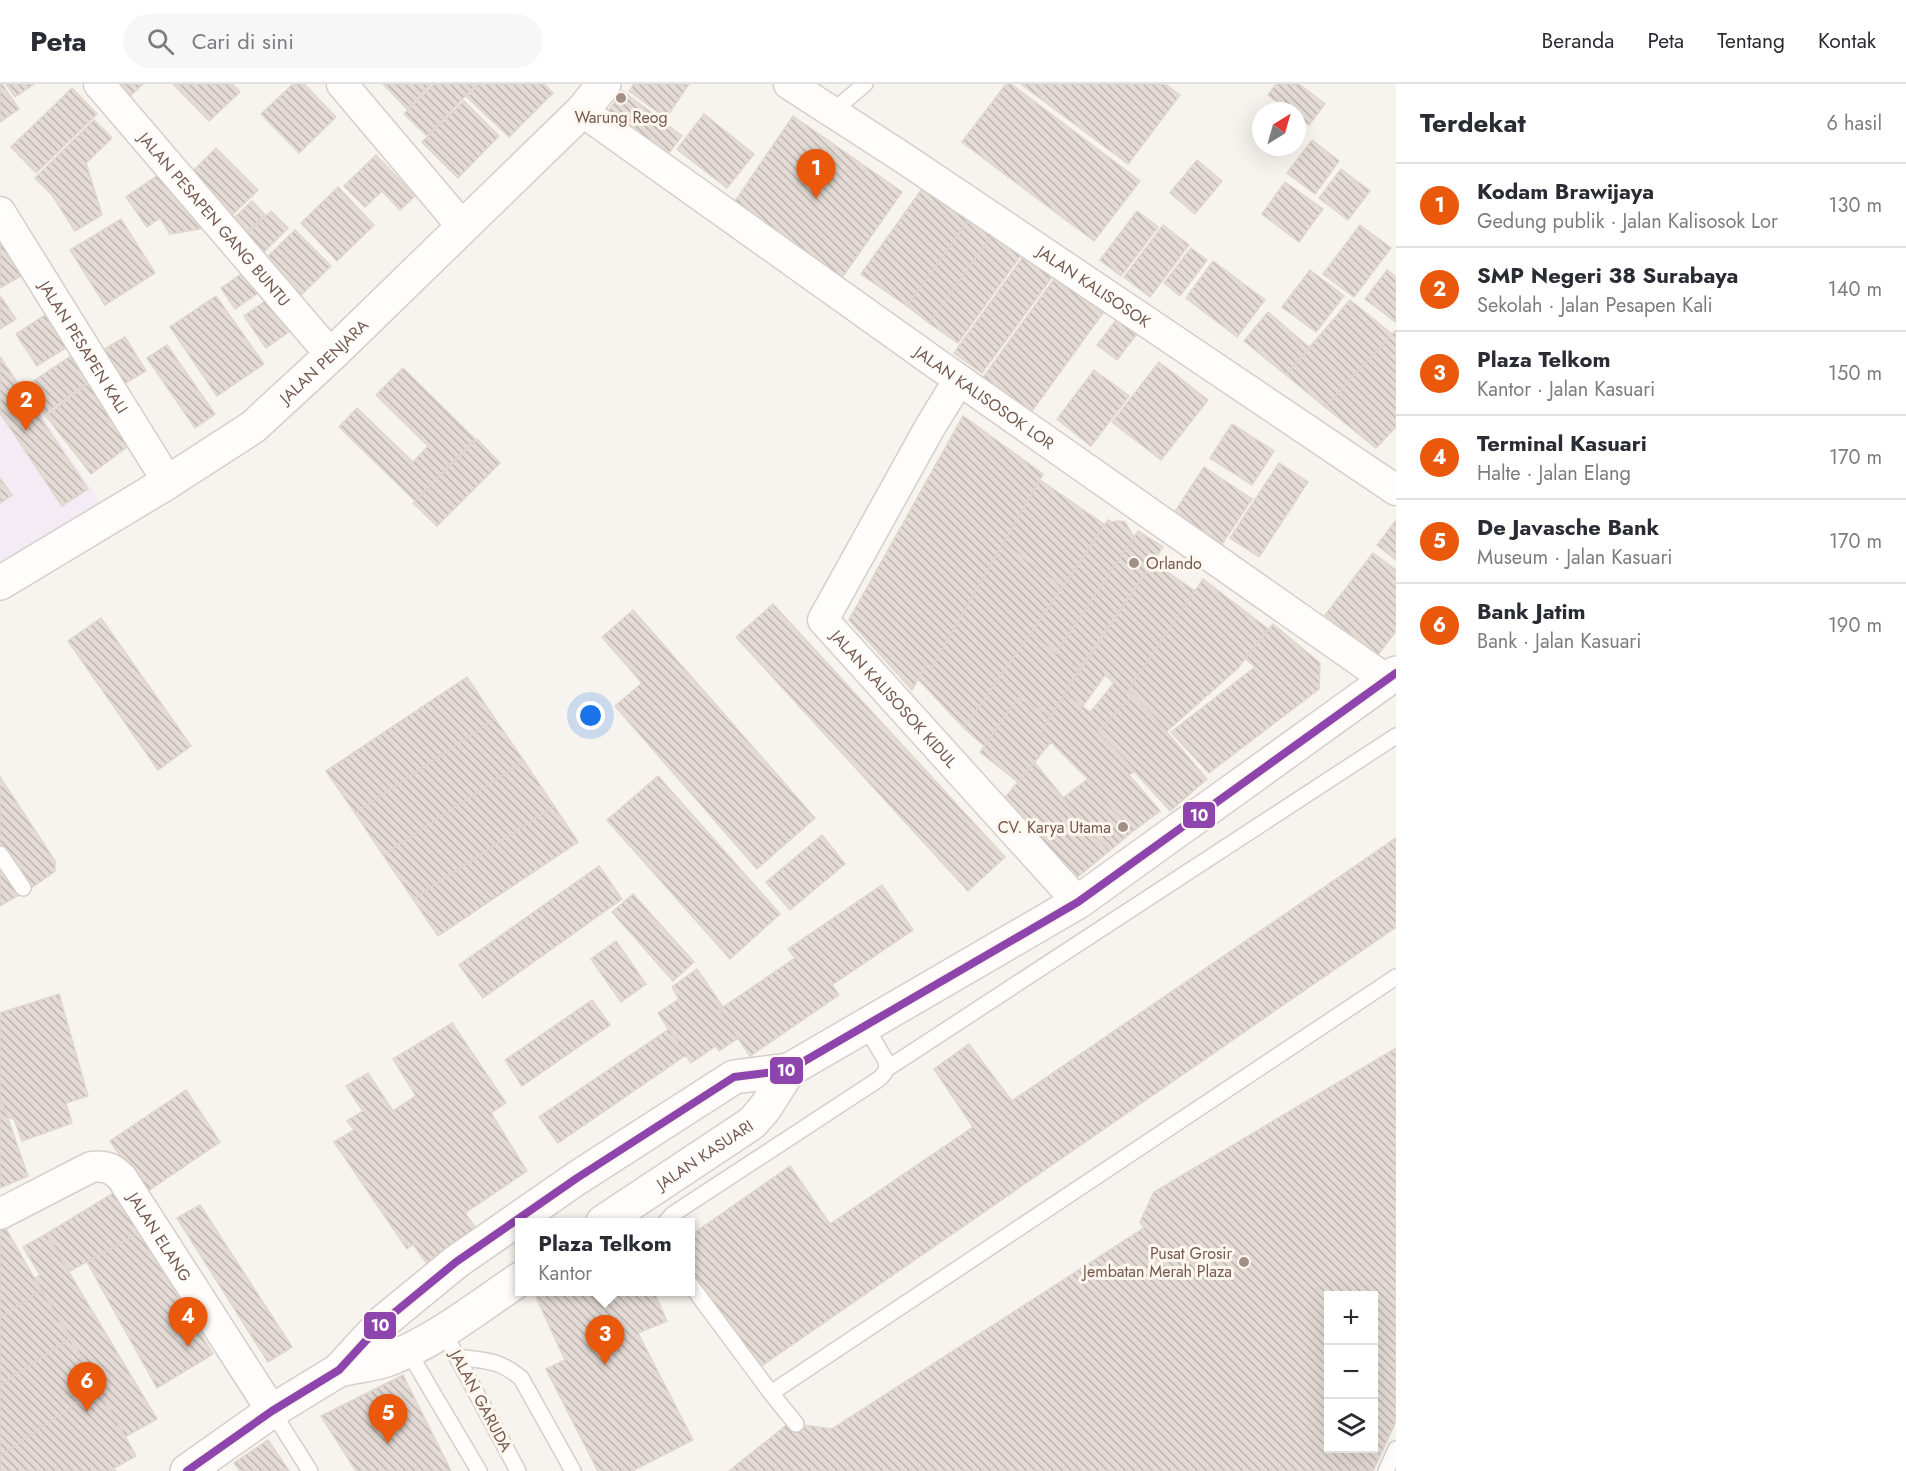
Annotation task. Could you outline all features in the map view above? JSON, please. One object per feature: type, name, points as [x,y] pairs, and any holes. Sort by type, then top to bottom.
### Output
[{"type":"street","name":"JALAN PESAPEN GANG BUNTU","points":[[99,84],[331,355]]},
{"type":"street","points":[[342,84],[462,226]]},
{"type":"street","name":"JALAN PENJARA","points":[[0,583],[168,482],[253,427],[331,355],[582,111],[604,84]]},
{"type":"street","name":"JALAN KALISOSOK","points":[[789,84],[905,159],[1396,490]]},
{"type":"street","name":"JALAN KALISOSOK LOR","points":[[582,111],[958,380],[1391,677]]},
{"type":"street","name":"JALAN PESAPEN KALI","points":[[0,212],[168,482]]},
{"type":"street","name":"JALAN KALISOSOK KIDUL","points":[[958,380],[823,620],[1078,902]]},
{"type":"street","name":"JALAN KASUARI","points":[[519,1218],[576,1178],[734,1077],[789,1070],[1078,902],[1391,677]]},
{"type":"street","name":"JALAN KASUARI","points":[[609,1218],[752,1123],[765,1108],[789,1070]]},
{"type":"street","name":"JALAN ELANG","points":[[0,1214],[91,1167],[104,1165],[114,1171],[122,1178],[272,1411]]},
{"type":"street","name":"JALAN KASUARI","points":[[188,1471],[272,1411],[339,1370],[383,1322],[456,1262],[515,1221]]},
{"type":"street","name":"JALAN KASUARI","points":[[339,1370],[386,1360],[408,1351],[450,1344],[515,1283]]},
{"type":"lane","points":[[832,112],[866,84]]},
{"type":"lane","points":[[670,1218],[879,1079],[888,1068],[1396,736]]},
{"type":"lane","points":[[0,854],[22,888]]},
{"type":"lane","points":[[771,1393],[1396,977]]},
{"type":"lane","points":[[866,1027],[888,1068]]},
{"type":"lane","points":[[695,1291],[796,1424]]},
{"type":"lane","points":[[450,1344],[498,1362],[521,1378],[573,1471]]},
{"type":"lane","name":"JALAN GARUDA","points":[[450,1344],[518,1471]]},
{"type":"lane","points":[[408,1351],[479,1471]]},
{"type":"lane","points":[[272,1411],[310,1471]]},
{"type":"lane","points":[[1386,1471],[1396,1449]]},
{"type":"shaded area","points":[[0,354],[104,507],[0,574]]},
{"type":"building","points":[[0,84],[19,109],[0,122]]},
{"type":"building","points":[[6,84],[34,84],[15,97]]},
{"type":"building","points":[[106,84],[143,84],[124,102]]},
{"type":"building","points":[[173,84],[232,84],[240,92],[209,121]]},
{"type":"building","points":[[293,84],[304,84],[336,117],[299,153],[261,114]]},
{"type":"building","points":[[383,84],[431,84],[407,109]]},
{"type":"building","points":[[434,84],[477,84],[427,136],[404,114]]},
{"type":"building","points":[[479,84],[544,84],[553,93],[509,137],[467,97]]},
{"type":"building","points":[[634,84],[689,84],[666,118],[629,91]]},
{"type":"building","points":[[1006,84],[1011,84],[1140,181],[1094,241],[962,142]]},
{"type":"building","points":[[1021,84],[1165,84],[1180,95],[1128,164]]},
{"type":"building","points":[[1276,84],[1299,84],[1325,104],[1309,125],[1306,123],[1306,102],[1278,102],[1268,95]]},
{"type":"building","points":[[72,88],[97,114],[36,173],[11,147]]},
{"type":"building","points":[[623,91],[682,136],[661,163],[602,119]]},
{"type":"building","points":[[464,101],[499,136],[458,178],[422,142]]},
{"type":"building","points":[[704,114],[754,154],[727,188],[677,149]]},
{"type":"building","points":[[793,116],[902,192],[839,282],[731,207]]},
{"type":"building","points":[[94,120],[112,138],[86,163],[102,215],[75,231],[52,195],[35,178]]},
{"type":"building","points":[[1312,140],[1339,161],[1315,194],[1287,173],[1300,156],[1306,156],[1306,148]]},
{"type":"building","points":[[216,148],[258,190],[230,217],[190,174]]},
{"type":"building","points":[[376,155],[415,196],[400,210],[382,191],[365,207],[344,186]]},
{"type":"building","points":[[1197,160],[1222,181],[1195,214],[1170,193]]},
{"type":"building","points":[[1341,169],[1370,191],[1348,220],[1319,198]]},
{"type":"building","points":[[164,171],[200,229],[170,234],[160,218],[147,227],[126,197]]},
{"type":"building","points":[[1285,182],[1323,209],[1299,242],[1262,214]]},
{"type":"building","points":[[924,186],[970,218],[907,306],[861,274]]},
{"type":"building","points":[[338,187],[374,225],[337,261],[301,223]]},
{"type":"building","points":[[252,201],[265,215],[246,233],[233,219]]},
{"type":"building","points":[[271,211],[288,228],[262,254],[245,236]]},
{"type":"building","points":[[1137,211],[1158,227],[1121,276],[1100,260]]},
{"type":"building","points":[[970,218],[992,235],[929,323],[907,306]]},
{"type":"building","points":[[121,219],[155,273],[105,305],[70,250]]},
{"type":"building","points":[[1163,225],[1189,245],[1150,297],[1124,277]]},
{"type":"building","points":[[1360,225],[1391,248],[1354,297],[1323,274]]},
{"type":"building","points":[[295,230],[331,266],[299,297],[264,260]]},
{"type":"building","points":[[992,235],[1021,255],[958,343],[929,323]]},
{"type":"building","points":[[0,240],[21,276],[0,288]]},
{"type":"building","points":[[1191,248],[1207,260],[1180,296],[1164,283]]},
{"type":"building","points":[[1026,253],[1055,273],[982,373],[954,353]]},
{"type":"building","points":[[1213,261],[1265,300],[1237,337],[1186,298]]},
{"type":"building","points":[[247,270],[261,291],[235,309],[221,288]]},
{"type":"building","points":[[1310,270],[1344,296],[1316,332],[1282,307]]},
{"type":"building","points":[[1387,270],[1396,277],[1396,322],[1365,299]]},
{"type":"building","points":[[1055,278],[1103,313],[1027,418],[979,383]]},
{"type":"building","points":[[216,296],[264,364],[217,396],[170,327]]},
{"type":"building","points":[[0,298],[16,319],[0,329]]},
{"type":"building","points":[[268,299],[290,331],[266,348],[244,316]]},
{"type":"building","points":[[1350,300],[1392,334],[1325,407],[1286,375]]},
{"type":"building","points":[[1123,311],[1143,326],[1117,360],[1097,345]]},
{"type":"building","points":[[1268,312],[1310,348],[1286,375],[1244,341]]},
{"type":"building","points":[[45,315],[67,347],[37,366],[16,334]]},
{"type":"building","points":[[1396,330],[1396,427],[1376,448],[1325,407]]},
{"type":"building","points":[[125,337],[146,371],[124,384],[103,350]]},
{"type":"building","points":[[167,345],[215,414],[195,428],[147,358]]},
{"type":"building","points":[[71,356],[89,381],[45,414],[26,386]]},
{"type":"building","points":[[0,357],[88,489],[62,506],[0,413]]},
{"type":"building","points":[[1159,362],[1208,400],[1161,460],[1112,422]]},
{"type":"building","points":[[403,368],[475,439],[415,501],[339,427],[357,408],[413,462],[428,446],[376,395]]},
{"type":"building","points":[[1094,370],[1129,396],[1091,446],[1057,419]]},
{"type":"building","points":[[90,382],[135,441],[91,474],[46,416]]},
{"type":"building","points":[[963,416],[1043,474],[932,667],[927,663],[912,690],[849,620]]},
{"type":"building","points":[[1232,424],[1274,451],[1252,485],[1210,458]]},
{"type":"building","points":[[477,439],[500,463],[437,526],[413,503]]},
{"type":"building","points":[[1279,463],[1308,482],[1259,557],[1230,538]]},
{"type":"building","points":[[1204,467],[1252,499],[1222,544],[1174,513]]},
{"type":"building","points":[[0,478],[12,495],[0,503]]},
{"type":"building","points":[[1040,480],[1105,525],[1063,587],[1003,543]]},
{"type":"building","points":[[1108,520],[1125,522],[1134,537],[1056,653],[1030,634]]},
{"type":"building","points":[[1396,520],[1396,560],[1377,545]]},
{"type":"building","points":[[1138,531],[1163,547],[1079,669],[1056,653]]},
{"type":"building","points":[[1003,543],[1063,587],[964,728],[918,679],[927,663],[932,667]]},
{"type":"building","points":[[1373,553],[1396,570],[1396,631],[1378,655],[1325,615]]},
{"type":"building","points":[[1153,562],[1195,591],[1128,690],[1134,694],[1106,723],[1090,712],[1114,683],[1105,675],[1083,706],[1064,694]]},
{"type":"building","points":[[1203,579],[1268,629],[1238,668],[1166,732],[1128,690]]},
{"type":"building","points":[[773,604],[1005,857],[968,891],[736,637]]},
{"type":"building","points":[[633,610],[815,818],[757,869],[615,706],[642,683],[602,637]]},
{"type":"building","points":[[101,618],[191,746],[158,770],[68,641]]},
{"type":"building","points":[[1273,624],[1320,663],[1319,689],[1209,773],[1171,732],[1255,667],[1245,658]]},
{"type":"building","points":[[1030,634],[1079,669],[1051,716],[1018,698],[984,746],[964,728]]},
{"type":"building","points":[[467,677],[495,719],[355,813],[326,771]]},
{"type":"building","points":[[1064,694],[1106,723],[1098,731],[1135,771],[1129,775],[1160,811],[1132,832],[1088,779],[1041,732]]},
{"type":"building","points":[[1134,694],[1207,779],[1170,811],[1098,731]]},
{"type":"building","points":[[1018,698],[1051,716],[1041,732],[1051,742],[1018,782],[980,752]]},
{"type":"building","points":[[495,719],[524,761],[383,855],[355,813]]},
{"type":"building","points":[[524,761],[554,806],[413,899],[383,855]]},
{"type":"building","points":[[1034,762],[1108,852],[1074,880],[1004,799]]},
{"type":"building","points":[[658,776],[780,914],[730,959],[607,820]]},
{"type":"building","points":[[0,777],[55,861],[55,871],[30,889],[0,843]]},
{"type":"building","points":[[1088,779],[1132,832],[1108,852],[1063,798]]},
{"type":"building","points":[[554,806],[578,842],[438,936],[413,899]]},
{"type":"building","points":[[822,835],[845,864],[790,910],[766,882]]},
{"type":"building","points":[[1396,838],[1396,927],[760,1367],[695,1276],[695,1232],[790,1166],[830,1224],[973,1127],[934,1069],[969,1044],[1012,1101]]},
{"type":"building","points":[[0,859],[12,876],[7,879],[19,895],[0,906]]},
{"type":"building","points":[[599,866],[622,899],[483,998],[459,965]]},
{"type":"building","points":[[882,885],[913,930],[832,985],[839,995],[750,1056],[719,1010],[795,958],[788,949]]},
{"type":"building","points":[[633,894],[694,962],[673,981],[612,912]]},
{"type":"building","points":[[616,941],[646,984],[621,1002],[591,959]]},
{"type":"building","points":[[697,969],[723,1007],[719,1010],[738,1038],[719,1051],[716,1046],[691,1063],[658,1013],[679,999],[672,987]]},
{"type":"building","points":[[59,994],[88,1096],[66,1103],[72,1123],[22,1141],[14,1119],[8,1118],[0,1096],[0,1013]]},
{"type":"building","points":[[592,1000],[610,1025],[522,1086],[505,1060]]},
{"type":"building","points":[[452,1023],[506,1103],[491,1113],[527,1171],[465,1213],[481,1235],[430,1268],[413,1244],[407,1249],[334,1142],[354,1130],[347,1121],[363,1111],[346,1086],[368,1073],[393,1111],[416,1096],[393,1059]]},
{"type":"building","points":[[669,1029],[686,1055],[558,1143],[539,1117]]},
{"type":"building","name":"Pusat Grosir Jembatan Merah Plaza","points":[[1396,1048],[1396,1421],[1373,1471],[729,1471],[789,1423],[832,1429],[1144,1228],[1140,1222],[1154,1192]]},
{"type":"building","points":[[186,1090],[220,1142],[145,1193],[110,1141]]},
{"type":"building","points":[[0,1096],[28,1176],[0,1188]]},
{"type":"building","points":[[115,1192],[139,1233],[70,1271],[46,1234]]},
{"type":"building","points":[[200,1205],[292,1347],[268,1362],[177,1218]]},
{"type":"building","points":[[2,1222],[41,1290],[0,1318],[0,1223]]},
{"type":"building","points":[[139,1233],[213,1354],[157,1388],[87,1262]]},
{"type":"building","points":[[46,1234],[157,1419],[125,1437],[35,1278],[40,1275],[23,1247]]},
{"type":"building","points":[[41,1290],[71,1338],[0,1385],[0,1318]]},
{"type":"building","points":[[656,1296],[667,1321],[638,1333],[693,1440],[632,1471],[598,1471],[546,1369],[565,1360],[536,1297]]},
{"type":"building","points":[[71,1338],[98,1388],[0,1456],[0,1385]]},
{"type":"building","points":[[403,1375],[451,1471],[356,1471],[321,1416]]},
{"type":"building","points":[[98,1388],[136,1456],[114,1468],[116,1471],[0,1471],[0,1456]]},
{"type":"building","points":[[268,1440],[289,1471],[240,1471],[234,1463]]},
{"type":"transit line","name":"10","points":[[519,1218],[734,1077],[789,1070],[1078,902],[1396,673]]},
{"type":"transit line","name":"10","points":[[187,1471],[272,1411],[339,1370],[383,1322],[456,1262],[515,1221]]},
{"type":"place","name":"Warung Reog","points":[[621,98]]},
{"type":"place","name":"Kodam Brawijaya","points":[[816,199]]},
{"type":"place","name":"SMP Negeri 38 Surabaya","points":[[26,431]]},
{"type":"place","name":"Orlando","points":[[1134,563]]},
{"type":"place","name":"CV. Karya Utama","points":[[1123,827]]},
{"type":"place","name":"Pusat Grosir Jembatan Merah Plaza","points":[[1244,1262]]},
{"type":"place","name":"Terminal Kasuari","points":[[188,1347]]},
{"type":"place","name":"Plaza Telkom","points":[[605,1365]]},
{"type":"place","name":"Bank Jatim","points":[[87,1412]]},
{"type":"place","name":"De Javasche Bank","points":[[388,1444]]}]
